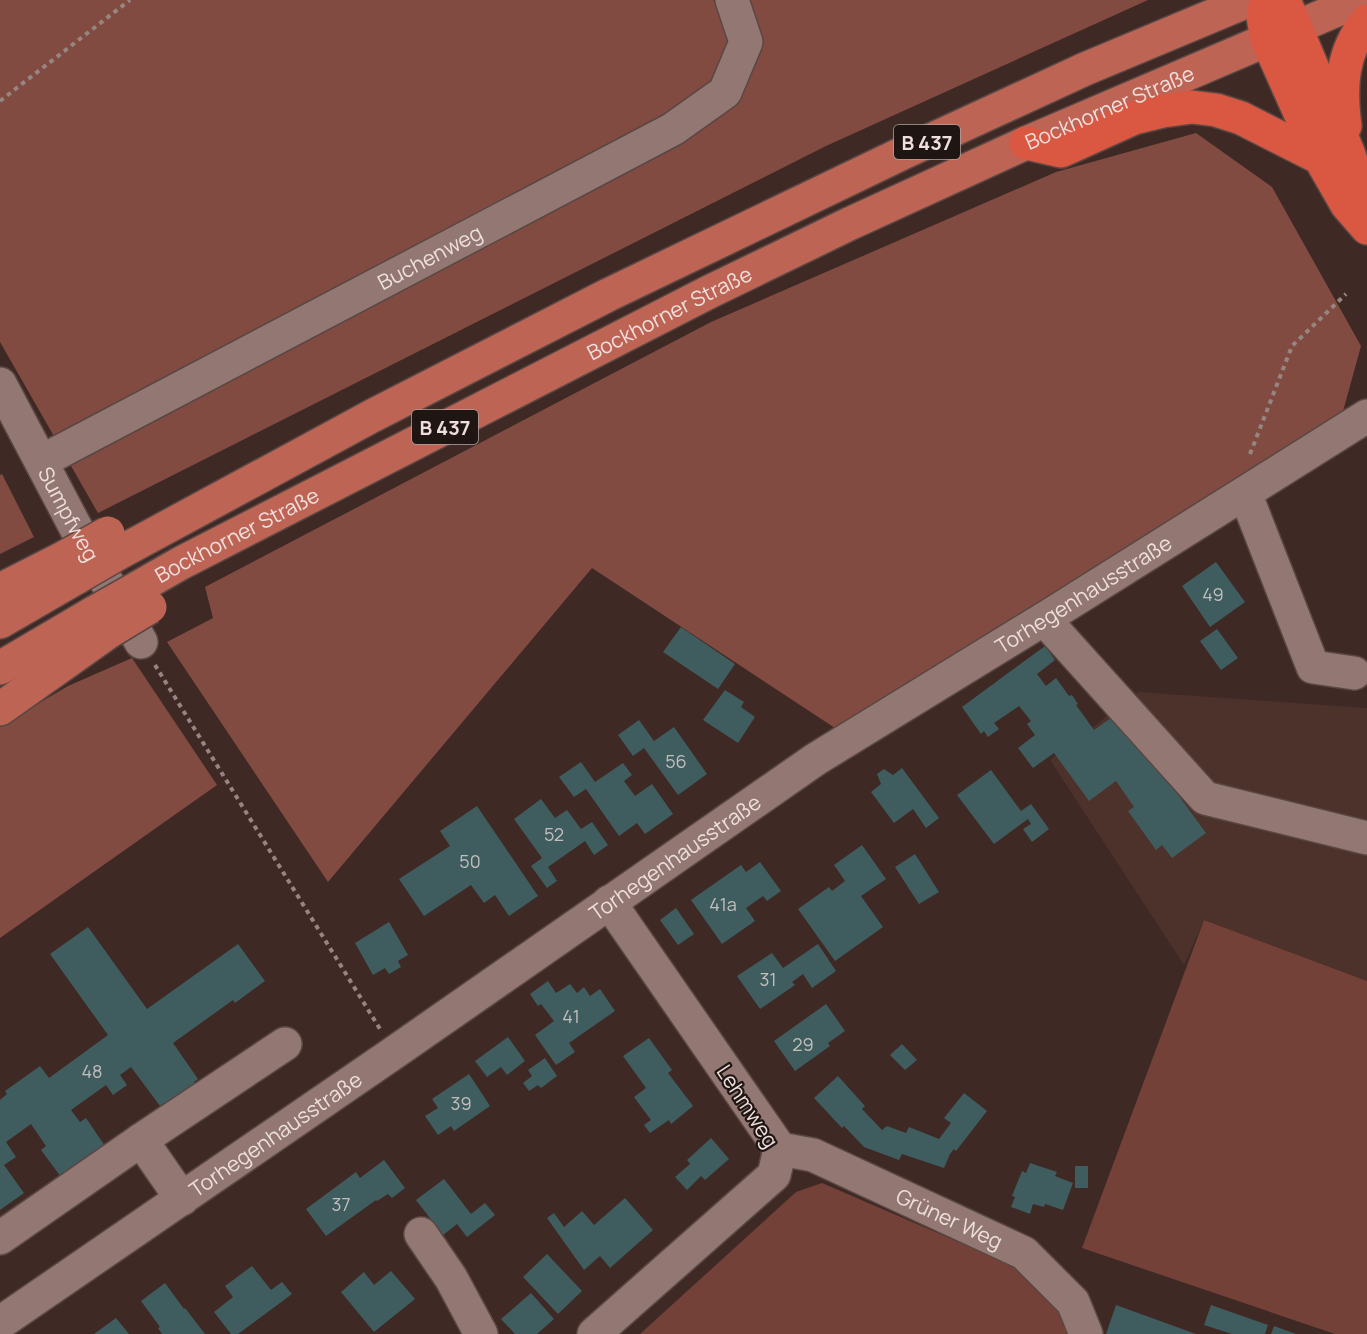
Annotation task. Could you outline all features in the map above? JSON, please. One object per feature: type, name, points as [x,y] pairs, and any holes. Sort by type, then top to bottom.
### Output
[{"type":"highway","points":[[1266,0],[1263,17],[1282,22],[1334,155],[1347,205],[1367,228]]},
{"type":"highway","points":[[1334,155],[1344,65],[1358,31],[1367,21]]},
{"type":"highway","points":[[1026,143],[1061,151],[1134,118],[1192,107],[1216,110],[1334,155],[1367,207]]},
{"type":"main road","name":"Bockhorner Straße","points":[[0,622],[70,568],[114,543],[163,529],[372,416],[608,295],[905,152],[1085,69],[1250,0]]},
{"type":"main road","name":"Bockhorner Straße","points":[[101,622],[144,597],[164,599],[181,563],[709,292],[849,224],[1282,22],[1360,0]]},
{"type":"main road","points":[[0,590],[70,568]]},
{"type":"main road","points":[[0,668],[101,622]]},
{"type":"main road","points":[[0,709],[101,622]]},
{"type":"street","name":"Buchenweg","points":[[42,461],[673,129],[725,92],[746,42],[732,0]]},
{"type":"street","name":"Sumpfweg","points":[[0,384],[77,530],[141,642]]},
{"type":"street","name":"Torhegenhausstraße","points":[[0,1323],[816,759],[1367,416]]},
{"type":"street","points":[[1245,493],[1313,667],[1354,673]]},
{"type":"street","points":[[1044,619],[1205,798],[1367,838]]},
{"type":"street","name":"Lehmweg","points":[[594,1334],[774,1175],[780,1149],[609,902]]},
{"type":"street","points":[[0,1238],[285,1044]]},
{"type":"street","points":[[141,1140],[182,1199]]},
{"type":"street","name":"Grüner Weg","points":[[780,1149],[813,1155],[1024,1253],[1073,1302],[1086,1334]]},
{"type":"street","points":[[421,1234],[451,1278],[481,1334]]},
{"type":"path","points":[[0,101],[130,0]]},
{"type":"path","points":[[1259,430],[1292,346],[1346,294]]},
{"type":"path","points":[[141,642],[395,1052]]},
{"type":"shaded area","points":[[0,0],[713,0],[715,2],[719,0],[1148,0],[826,146],[98,513],[0,342]]},
{"type":"shaded area","points":[[1196,133],[1272,187],[1361,346],[1342,415],[838,730],[592,568],[328,882],[167,642],[213,618],[205,587],[711,322],[1056,172]]},
{"type":"shaded area","points":[[2,474],[34,537],[0,554],[0,475]]},
{"type":"shaded area","points":[[132,658],[217,785],[0,938],[0,726],[68,686]]},
{"type":"shaded area","points":[[1138,692],[1367,708],[1367,981],[1204,920],[1184,965],[1050,760]]},
{"type":"shaded area","points":[[1204,920],[1367,981],[1367,1334],[1335,1334],[1082,1248]]},
{"type":"shaded area","points":[[822,1183],[1012,1265],[1062,1304],[1075,1334],[640,1334],[796,1192]]},
{"type":"building","points":[[1216,562],[1245,602],[1210,627],[1182,586]]},
{"type":"building","points":[[681,627],[735,664],[718,689],[663,652]]},
{"type":"building","points":[[1217,629],[1238,658],[1221,670],[1200,641]]},
{"type":"building","points":[[1045,646],[1055,660],[1037,674],[1046,686],[1056,678],[1069,696],[1072,695],[1078,704],[1076,705],[1094,730],[1118,713],[1206,833],[1172,858],[1162,845],[1156,850],[1128,811],[1134,807],[1116,781],[1089,801],[1054,753],[1033,768],[1018,748],[1035,735],[1027,724],[1031,721],[1019,706],[994,723],[999,729],[988,737],[984,731],[981,734],[962,707]]},
{"type":"building","points":[[725,690],[744,702],[741,707],[755,717],[738,743],[703,720]]},
{"type":"building","points":[[639,720],[654,741],[674,727],[707,774],[678,795],[644,748],[633,756],[618,735]]},
{"type":"building","points":[[581,762],[595,782],[623,763],[632,775],[624,781],[635,796],[652,784],[673,814],[645,834],[637,823],[619,836],[586,789],[574,797],[559,777]]},
{"type":"building","points":[[902,768],[939,818],[926,828],[913,809],[894,823],[871,792],[881,784],[877,774],[884,769],[893,775]]},
{"type":"building","points":[[991,770],[1021,811],[1031,804],[1049,829],[1032,842],[1023,829],[1031,824],[1028,819],[994,844],[957,795]]},
{"type":"building","points":[[541,799],[555,818],[567,810],[581,829],[592,822],[608,845],[594,855],[585,841],[548,867],[557,881],[547,888],[531,866],[542,858],[514,819]]},
{"type":"building","points":[[477,806],[538,896],[509,916],[495,895],[484,903],[471,885],[424,916],[399,879],[450,846],[440,831]]},
{"type":"building","points":[[862,845],[886,879],[861,896],[883,927],[835,961],[798,909],[829,887],[832,891],[845,881],[834,865]]},
{"type":"building","points":[[915,854],[939,892],[919,904],[895,867]]},
{"type":"building","points":[[760,862],[781,891],[767,901],[763,896],[746,908],[755,921],[722,944],[691,900],[741,865],[746,872]]},
{"type":"building","points":[[676,908],[694,934],[678,945],[660,920]]},
{"type":"building","points":[[389,922],[408,955],[398,961],[401,967],[389,974],[385,968],[373,975],[355,943]]},
{"type":"building","points":[[88,927],[147,1009],[238,944],[265,981],[235,1003],[233,1000],[173,1043],[198,1079],[194,1082],[201,1091],[171,1113],[164,1103],[160,1106],[131,1067],[120,1075],[127,1085],[113,1095],[106,1085],[71,1110],[80,1122],[86,1118],[105,1146],[61,1177],[41,1150],[46,1146],[31,1124],[6,1142],[16,1157],[4,1165],[24,1193],[0,1210],[0,1100],[7,1094],[5,1091],[40,1066],[49,1078],[108,1035],[50,954]]},
{"type":"building","points":[[818,944],[836,971],[812,988],[803,974],[792,982],[795,985],[760,1009],[737,976],[772,953],[783,968]]},
{"type":"building","points":[[548,981],[556,993],[570,984],[577,993],[584,987],[590,996],[600,989],[615,1011],[569,1043],[575,1052],[556,1065],[535,1035],[554,1021],[541,1004],[538,1006],[530,994]]},
{"type":"building","points":[[826,1004],[845,1031],[828,1043],[830,1046],[795,1071],[774,1041]]},
{"type":"building","points":[[508,1037],[525,1061],[507,1075],[501,1067],[487,1077],[475,1061]]},
{"type":"building","points":[[649,1038],[672,1070],[668,1073],[693,1106],[671,1124],[669,1120],[650,1133],[644,1125],[651,1120],[634,1097],[646,1088],[623,1056]]},
{"type":"building","points":[[902,1044],[917,1060],[905,1070],[890,1055]]},
{"type":"building","points":[[545,1058],[557,1076],[541,1088],[538,1085],[529,1091],[523,1083],[532,1076],[528,1070]]},
{"type":"building","points":[[469,1074],[490,1106],[454,1131],[451,1126],[438,1135],[425,1116],[438,1108],[432,1099]]},
{"type":"building","points":[[838,1076],[865,1106],[862,1109],[882,1130],[887,1126],[906,1133],[909,1127],[939,1139],[951,1123],[944,1118],[964,1093],[987,1111],[956,1151],[954,1149],[950,1154],[944,1168],[902,1154],[899,1160],[864,1147],[844,1126],[842,1128],[814,1098]]},
{"type":"building","points":[[711,1138],[729,1159],[705,1180],[701,1176],[687,1190],[675,1177],[690,1164],[687,1160]]},
{"type":"building","points":[[384,1160],[405,1188],[392,1198],[388,1194],[376,1200],[326,1236],[306,1209],[356,1172],[360,1178]]},
{"type":"building","points":[[1030,1163],[1057,1172],[1055,1176],[1073,1183],[1063,1210],[1045,1204],[1044,1207],[1033,1204],[1030,1214],[1011,1207],[1015,1197],[1012,1196],[1022,1171],[1026,1173]]},
{"type":"building","points":[[1075,1166],[1088,1166],[1088,1188],[1075,1188]]},
{"type":"building","points":[[444,1179],[471,1214],[485,1203],[495,1215],[467,1237],[457,1224],[443,1235],[416,1200]]},
{"type":"building","points":[[625,1198],[653,1230],[610,1268],[600,1256],[584,1270],[547,1218],[554,1213],[564,1227],[582,1211],[594,1225]]},
{"type":"building","points":[[547,1254],[582,1291],[558,1314],[523,1277]]},
{"type":"building","points":[[252,1266],[271,1290],[282,1282],[292,1294],[238,1334],[231,1334],[214,1312],[233,1297],[225,1286]]},
{"type":"building","points":[[391,1271],[415,1299],[374,1332],[341,1292],[364,1272],[374,1285]]},
{"type":"building","points":[[165,1283],[205,1334],[162,1334],[158,1328],[160,1327],[141,1301]]},
{"type":"building","points":[[531,1293],[554,1319],[537,1334],[515,1334],[501,1319]]},
{"type":"building","points":[[1116,1305],[1196,1334],[1106,1334]]},
{"type":"building","points":[[1211,1305],[1268,1325],[1265,1334],[1232,1334],[1204,1325]]},
{"type":"building","points":[[116,1318],[129,1334],[94,1334]]},
{"type":"building","points":[[1274,1326],[1296,1334],[1271,1334]]}]
